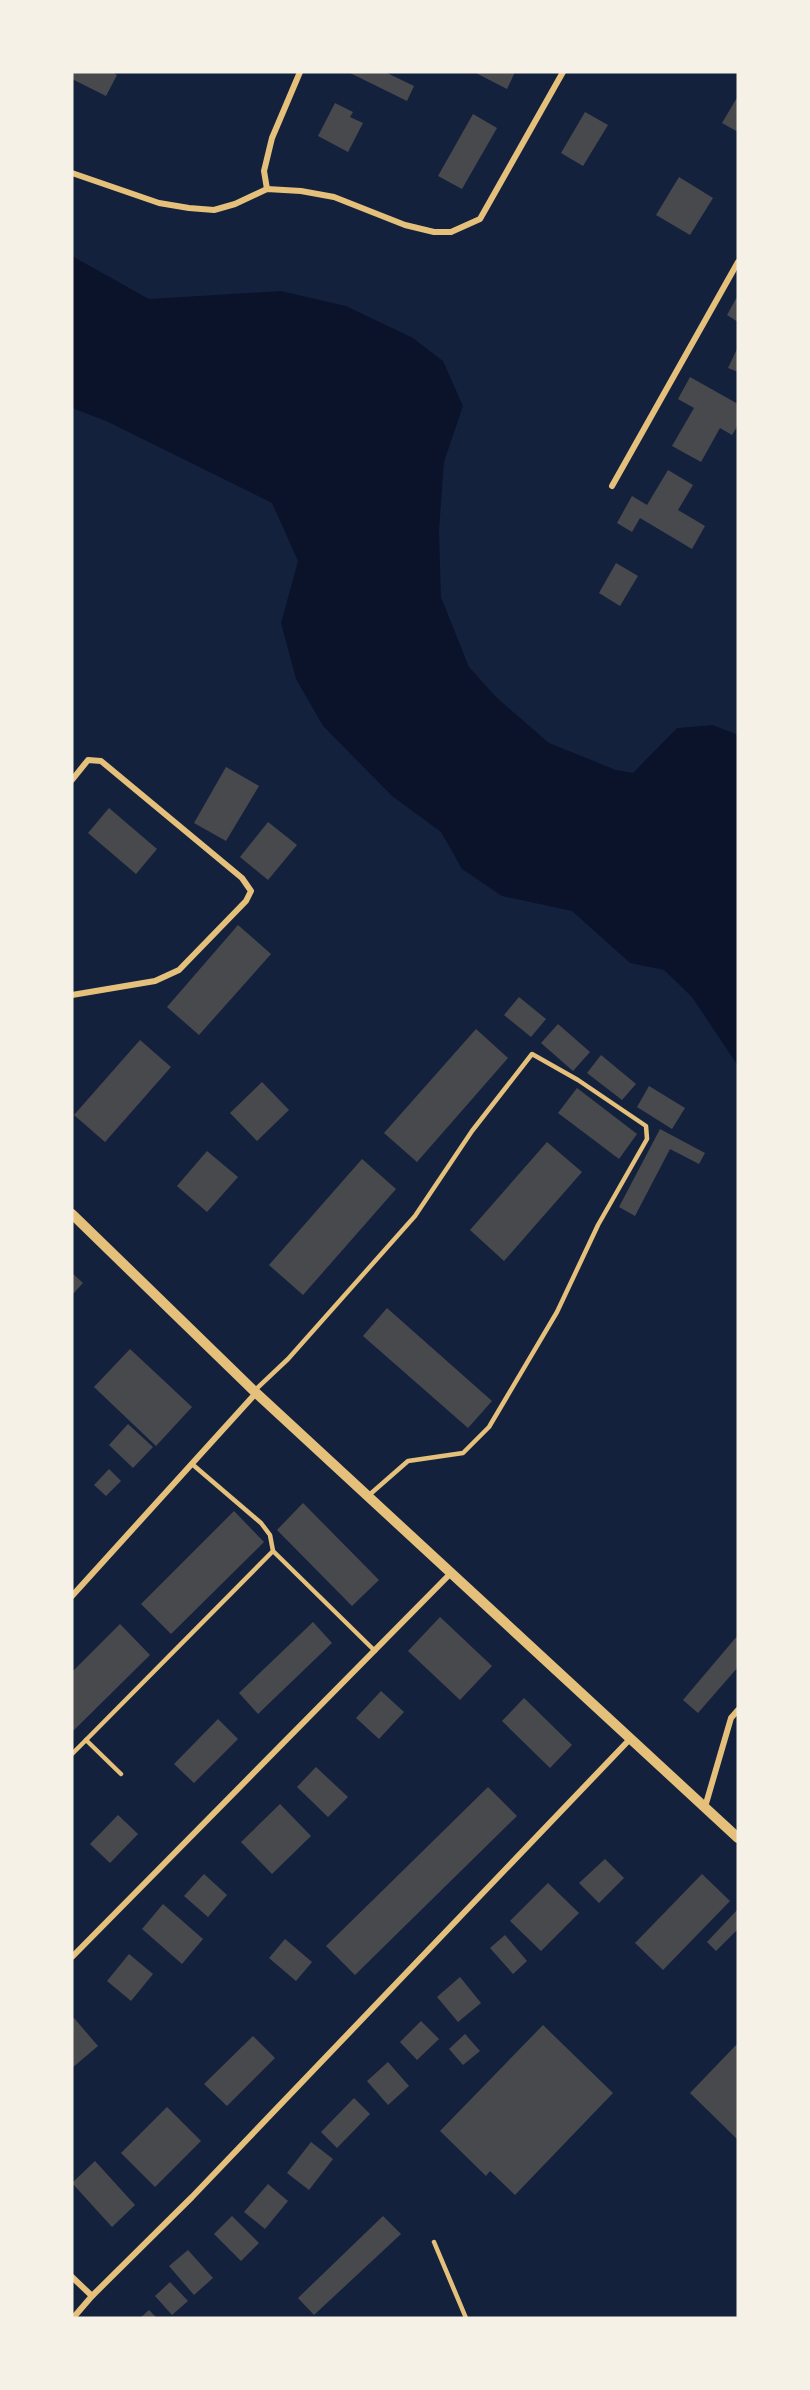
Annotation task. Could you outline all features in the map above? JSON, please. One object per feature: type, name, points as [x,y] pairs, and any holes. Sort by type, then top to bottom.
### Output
[{"type":"street","points":[[267,189],[264,171],[272,138],[300,72]]},
{"type":"street","points":[[72,173],[159,203],[214,210],[235,204],[267,189],[301,191],[334,197],[405,225],[434,232],[451,232],[480,219],[563,72]]},
{"type":"street","points":[[612,486],[738,262]]},
{"type":"street","points":[[72,780],[88,760],[101,761],[242,878],[251,891],[246,901],[179,970],[155,981],[72,995]]},
{"type":"street","points":[[72,1214],[255,1392],[738,1838]]},
{"type":"street","points":[[72,1596],[255,1392]]},
{"type":"street","points":[[72,1957],[451,1573]]},
{"type":"street","points":[[705,1807],[731,1718],[738,1710]]},
{"type":"street","points":[[73,2318],[92,2296],[192,2197],[631,1738]]},
{"type":"street","points":[[72,2277],[92,2296]]},
{"type":"lane","points":[[255,1392],[288,1359],[415,1216],[472,1131],[532,1054],[578,1080],[646,1126],[647,1139],[598,1225],[557,1312],[489,1427],[463,1453],[408,1461],[368,1496]]},
{"type":"lane","points":[[192,1464],[261,1523],[270,1534],[273,1551],[375,1651]]},
{"type":"lane","points":[[72,1754],[273,1551]]},
{"type":"lane","points":[[86,1740],[121,1774]]},
{"type":"lane","points":[[434,2242],[466,2318]]},
{"type":"water","points":[[72,256],[149,299],[281,291],[346,306],[413,338],[443,361],[463,406],[444,462],[439,531],[441,597],[469,667],[496,697],[549,743],[616,770],[633,773],[677,728],[713,725],[738,735],[738,1066],[692,997],[664,970],[630,963],[572,911],[502,896],[462,869],[441,832],[392,796],[323,726],[296,679],[281,623],[298,561],[272,503],[106,421],[72,408]]},
{"type":"building","points":[[72,72],[112,72],[117,75],[106,96],[72,79]]},
{"type":"building","points":[[348,72],[385,72],[414,86],[407,101]]},
{"type":"building","points":[[474,72],[515,72],[507,89]]},
{"type":"building","points":[[738,96],[738,132],[722,123]]},
{"type":"building","points":[[335,103],[353,112],[350,117],[363,123],[348,152],[318,136]]},
{"type":"building","points":[[585,112],[608,125],[583,166],[561,153]]},
{"type":"building","points":[[473,114],[497,128],[462,189],[438,176]]},
{"type":"building","points":[[679,177],[713,198],[690,235],[656,215]]},
{"type":"building","points":[[738,295],[738,322],[727,315]]},
{"type":"building","points":[[738,347],[738,372],[728,368]]},
{"type":"building","points":[[690,377],[738,404],[738,425],[732,435],[720,428],[701,462],[672,446],[694,408],[678,399]]},
{"type":"building","points":[[668,470],[693,485],[678,510],[705,526],[692,549],[640,518],[632,532],[617,523],[632,496],[647,505]]},
{"type":"building","points":[[616,563],[638,576],[620,606],[599,593]]},
{"type":"building","points":[[226,767],[259,786],[226,841],[194,823]]},
{"type":"building","points":[[109,808],[157,849],[136,874],[88,833]]},
{"type":"building","points":[[268,822],[297,845],[268,880],[240,857]]},
{"type":"building","points":[[238,925],[271,954],[199,1035],[167,1007]]},
{"type":"building","points":[[519,997],[546,1019],[531,1037],[504,1015]]},
{"type":"building","points":[[558,1024],[590,1052],[573,1071],[541,1043]]},
{"type":"building","points":[[476,1029],[508,1058],[417,1162],[384,1133]]},
{"type":"building","points":[[140,1040],[171,1067],[105,1142],[74,1115]]},
{"type":"building","points":[[601,1055],[636,1084],[622,1100],[587,1073]]},
{"type":"building","points":[[262,1082],[289,1110],[257,1141],[230,1113]]},
{"type":"building","points":[[649,1086],[685,1108],[672,1129],[637,1107]]},
{"type":"building","points":[[577,1088],[637,1134],[619,1159],[558,1113]]},
{"type":"building","points":[[660,1129],[705,1153],[699,1164],[670,1149],[635,1216],[619,1207]]},
{"type":"building","points":[[547,1142],[582,1172],[504,1261],[470,1230]]},
{"type":"building","points":[[207,1151],[238,1177],[207,1212],[177,1186]]},
{"type":"building","points":[[362,1159],[396,1189],[303,1295],[269,1265]]},
{"type":"building","points":[[72,1273],[83,1283],[72,1295]]},
{"type":"building","points":[[387,1308],[492,1401],[468,1428],[363,1336]]},
{"type":"building","points":[[130,1349],[192,1407],[156,1446],[94,1387]]},
{"type":"building","points":[[128,1424],[153,1447],[133,1468],[109,1445]]},
{"type":"building","points":[[109,1469],[121,1481],[106,1496],[94,1485]]},
{"type":"building","points":[[303,1503],[379,1580],[352,1606],[277,1530]]},
{"type":"building","points":[[234,1511],[264,1542],[171,1634],[141,1604]]},
{"type":"building","points":[[440,1617],[492,1666],[460,1700],[408,1651]]},
{"type":"building","points":[[313,1622],[332,1643],[258,1714],[239,1693]]},
{"type":"building","points":[[120,1624],[150,1655],[72,1732],[72,1672]]},
{"type":"building","points":[[738,1635],[738,1667],[698,1713],[683,1700]]},
{"type":"building","points":[[381,1691],[404,1712],[379,1739],[356,1718]]},
{"type":"building","points":[[524,1698],[572,1745],[550,1768],[502,1721]]},
{"type":"building","points":[[218,1719],[238,1739],[194,1783],[174,1764]]},
{"type":"building","points":[[316,1767],[348,1797],[328,1817],[297,1787]]},
{"type":"building","points":[[488,1787],[517,1816],[355,1975],[326,1946]]},
{"type":"building","points":[[280,1804],[311,1836],[272,1874],[241,1842]]},
{"type":"building","points":[[118,1815],[138,1834],[110,1863],[90,1844]]},
{"type":"building","points":[[605,1859],[624,1878],[599,1903],[579,1883]]},
{"type":"building","points":[[204,1874],[227,1895],[208,1917],[184,1896]]},
{"type":"building","points":[[702,1874],[730,1901],[663,1970],[635,1943]]},
{"type":"building","points":[[548,1883],[579,1913],[541,1951],[510,1921]]},
{"type":"building","points":[[163,1904],[203,1939],[182,1964],[142,1929]]},
{"type":"building","points":[[738,1909],[738,1929],[716,1951],[707,1942]]},
{"type":"building","points":[[505,1935],[527,1961],[513,1974],[490,1948]]},
{"type":"building","points":[[285,1939],[312,1962],[296,1981],[269,1958]]},
{"type":"building","points":[[129,1954],[153,1974],[131,2001],[107,1981]]},
{"type":"building","points":[[460,1977],[481,2003],[458,2022],[437,1997]]},
{"type":"building","points":[[74,2018],[98,2046],[72,2068],[72,2019]]},
{"type":"building","points":[[421,2021],[439,2039],[417,2060],[400,2042]]},
{"type":"building","points":[[543,2025],[613,2093],[515,2195],[490,2171],[486,2176],[440,2131]]},
{"type":"building","points":[[465,2034],[480,2051],[463,2065],[449,2049]]},
{"type":"building","points":[[253,2036],[275,2058],[227,2106],[204,2084]]},
{"type":"building","points":[[738,2043],[738,2140],[690,2093]]},
{"type":"building","points":[[388,2062],[409,2086],[388,2105],[367,2081]]},
{"type":"building","points":[[354,2098],[370,2114],[337,2148],[321,2132]]},
{"type":"building","points":[[167,2107],[201,2141],[155,2187],[121,2153]]},
{"type":"building","points":[[311,2142],[333,2159],[309,2190],[287,2173]]},
{"type":"building","points":[[95,2161],[135,2205],[112,2227],[72,2183]]},
{"type":"building","points":[[268,2184],[288,2201],[265,2229],[244,2212]]},
{"type":"building","points":[[232,2216],[259,2243],[241,2261],[214,2234]]},
{"type":"building","points":[[383,2216],[401,2234],[314,2315],[298,2298]]},
{"type":"building","points":[[188,2250],[213,2278],[194,2295],[169,2266]]},
{"type":"building","points":[[170,2282],[188,2301],[172,2315],[155,2296]]},
{"type":"building","points":[[149,2310],[157,2318],[140,2318]]}]
